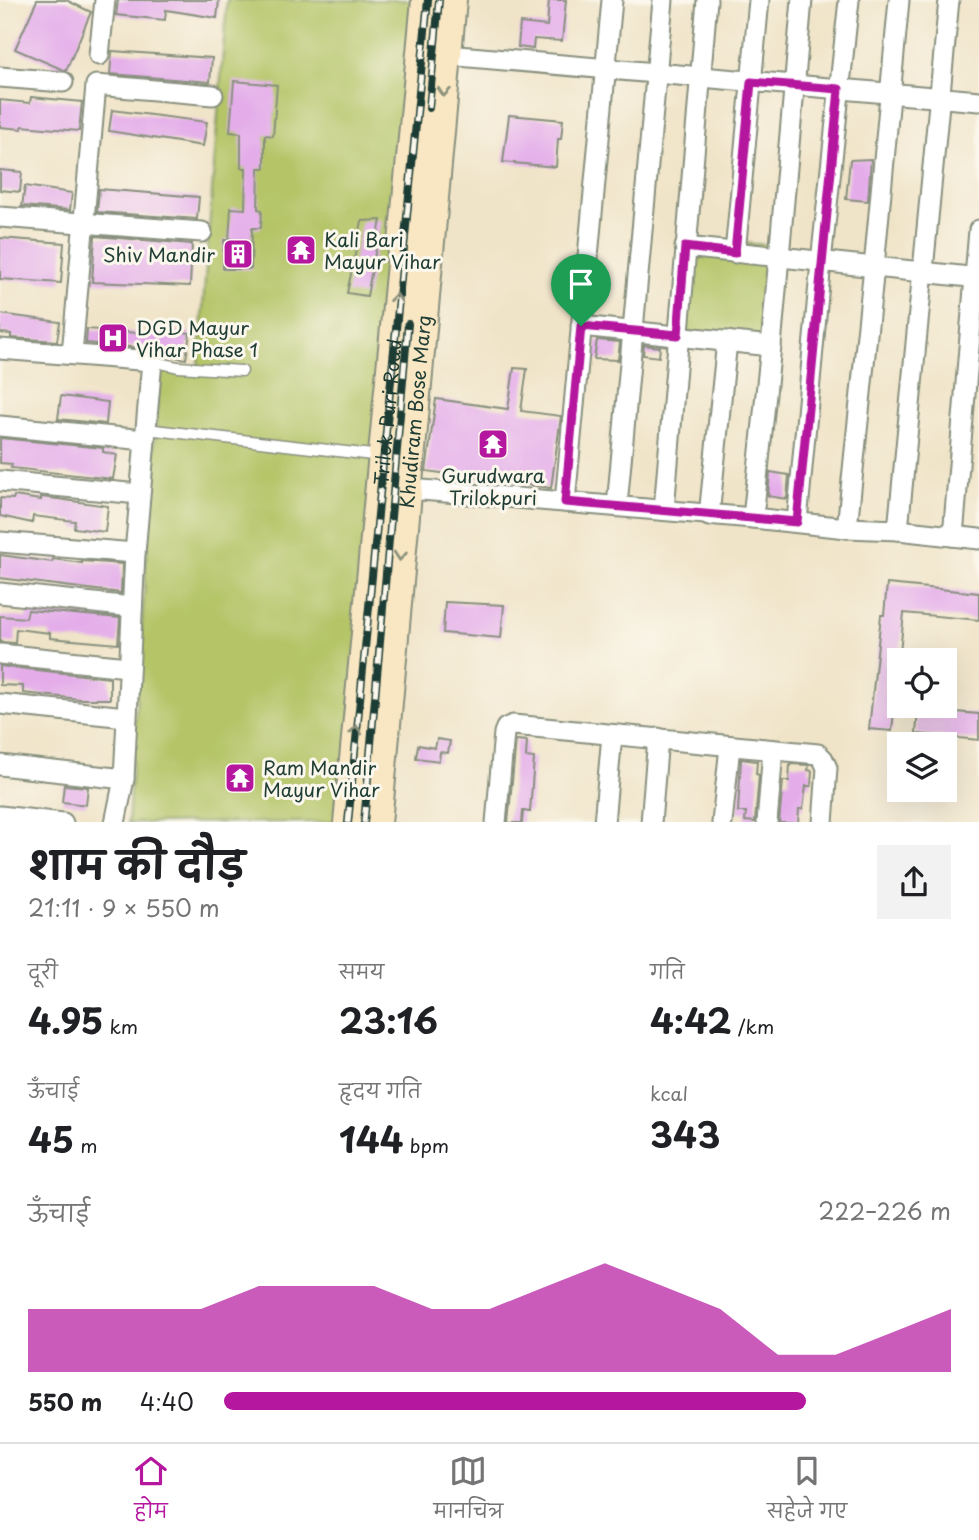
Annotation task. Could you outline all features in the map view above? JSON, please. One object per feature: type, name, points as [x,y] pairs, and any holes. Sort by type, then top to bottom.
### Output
[{"type":"street","points":[[99,55],[104,0]]},
{"type":"street","name":"Trilok Puri Road","points":[[348,822],[392,488],[381,456],[426,0]]},
{"type":"street","name":"Khudiram Bose Marg","points":[[377,822],[392,488],[452,0]]},
{"type":"street","points":[[565,502],[612,0]]},
{"type":"street","points":[[617,506],[663,0]]},
{"type":"street","points":[[664,510],[707,0]]},
{"type":"street","points":[[735,253],[759,0]]},
{"type":"street","points":[[752,518],[771,346],[802,0]]},
{"type":"street","points":[[797,522],[849,0]]},
{"type":"street","points":[[847,528],[899,0]]},
{"type":"street","points":[[898,530],[949,0]]},
{"type":"street","points":[[447,55],[979,101]]},
{"type":"street","points":[[0,77],[63,82]]},
{"type":"street","points":[[72,354],[96,85],[213,95]]},
{"type":"street","points":[[0,217],[202,232]]},
{"type":"street","points":[[953,536],[973,364],[979,230]]},
{"type":"street","points":[[685,247],[977,278]]},
{"type":"street","points":[[581,326],[771,346]]},
{"type":"street","points":[[709,516],[727,341]]},
{"type":"street","points":[[0,349],[152,361],[135,553],[124,779],[116,822]]},
{"type":"street","points":[[0,426],[145,434]]},
{"type":"street","points":[[0,481],[139,494]]},
{"type":"street","points":[[392,488],[979,539]]},
{"type":"street","points":[[0,542],[135,553]]},
{"type":"street","points":[[0,593],[132,607]]},
{"type":"street","points":[[0,654],[128,667]]},
{"type":"street","points":[[0,704],[126,716]]},
{"type":"street","points":[[496,822],[504,733],[506,728],[513,725],[818,754],[827,768],[823,822]]},
{"type":"street","points":[[604,822],[612,735]]},
{"type":"street","points":[[651,822],[658,738]]},
{"type":"street","points":[[722,822],[730,746]]},
{"type":"street","points":[[767,822],[773,750]]},
{"type":"street","points":[[0,765],[124,779]]},
{"type":"street","points":[[0,816],[63,822]]},
{"type":"lane","points":[[152,361],[178,367],[242,371]]},
{"type":"lane","points":[[145,434],[381,456]]},
{"type":"green space","points":[[227,0],[422,0],[344,822],[128,822],[160,366],[198,369]]},
{"type":"green space","points":[[693,239],[777,246],[768,342],[684,333]]},
{"type":"building","points":[[37,0],[66,0],[91,12],[66,71],[15,49]]},
{"type":"building","points":[[118,0],[219,0],[217,18],[166,10],[165,20],[116,15]]},
{"type":"building","points":[[549,0],[566,0],[562,41],[534,39],[533,49],[518,47],[520,23],[547,26]]},
{"type":"building","points":[[112,51],[212,58],[210,82],[110,74]]},
{"type":"building","points":[[234,81],[277,85],[273,136],[265,135],[265,168],[259,168],[258,209],[262,210],[261,228],[252,228],[251,269],[223,269],[224,240],[229,240],[231,208],[245,209],[246,168],[241,168],[241,133],[230,132]]},
{"type":"building","points":[[31,97],[82,102],[79,131],[22,126],[22,129],[0,127],[0,100],[30,103]]},
{"type":"building","points":[[112,110],[207,122],[203,146],[109,131]]},
{"type":"building","points":[[509,115],[563,120],[561,139],[558,139],[556,167],[503,162]]},
{"type":"building","points":[[871,159],[868,201],[846,199],[850,160]]},
{"type":"building","points":[[0,170],[22,172],[20,192],[0,190]]},
{"type":"building","points":[[25,186],[72,193],[70,210],[22,206]]},
{"type":"building","points":[[99,189],[199,197],[197,219],[97,212]]},
{"type":"building","points":[[381,220],[367,296],[347,293],[362,221]]},
{"type":"building","points":[[95,236],[192,244],[190,286],[92,282]]},
{"type":"building","points":[[0,238],[64,243],[61,283],[0,279]]},
{"type":"building","points":[[0,314],[60,322],[57,341],[11,338],[11,334],[0,333]]},
{"type":"building","points":[[152,327],[190,333],[186,359],[163,355],[153,349],[86,343],[87,329],[151,334]]},
{"type":"building","points":[[597,340],[620,342],[618,360],[594,359]]},
{"type":"building","points":[[644,345],[660,347],[659,357],[643,355]]},
{"type":"building","name":"Gurudwara Trilokpuri","points":[[514,368],[527,369],[521,411],[561,416],[551,488],[426,471],[436,399],[508,409]]},
{"type":"building","points":[[61,396],[108,402],[106,424],[58,419]]},
{"type":"building","points":[[0,438],[103,448],[103,452],[117,455],[113,479],[11,468],[12,464],[0,463]]},
{"type":"building","points":[[770,472],[789,475],[787,499],[768,496]]},
{"type":"building","points":[[14,496],[108,506],[105,532],[74,528],[75,521],[33,516],[32,523],[0,516],[0,498],[13,499]]},
{"type":"building","points":[[0,555],[52,562],[53,559],[122,564],[121,593],[0,578]]},
{"type":"building","points":[[887,584],[979,593],[979,620],[904,613],[900,648],[887,648],[887,718],[893,718],[892,731],[869,729],[881,615],[884,615]]},
{"type":"building","points":[[445,602],[504,605],[501,638],[443,633]]},
{"type":"building","points":[[28,610],[120,618],[118,644],[50,638],[50,633],[16,629],[15,643],[0,642],[0,616],[26,618]]},
{"type":"building","points":[[0,666],[110,678],[110,699],[23,693],[23,686],[0,685]]},
{"type":"building","points":[[957,712],[979,714],[979,740],[957,738],[957,732],[916,732],[917,718],[957,718]]},
{"type":"building","points":[[437,739],[450,741],[448,753],[440,752],[439,761],[416,758],[418,745],[435,748]]},
{"type":"building","points":[[516,740],[527,741],[526,757],[534,758],[530,812],[523,811],[522,822],[508,822]]},
{"type":"building","points":[[741,759],[757,761],[756,774],[759,775],[755,822],[745,821],[746,812],[738,812]]},
{"type":"building","points":[[790,764],[809,765],[808,770],[812,771],[811,786],[806,786],[798,822],[779,822],[783,781],[789,781]]},
{"type":"building","points":[[64,785],[88,787],[86,805],[62,802]]},
{"type":"railway","points":[[348,822],[428,0]]},
{"type":"railway","points":[[429,108],[439,0]]},
{"type":"railway","points":[[364,822],[408,324]]},
{"type":"place","name":"Kali Bari Mayur Vihar","points":[[301,250]]},
{"type":"place","name":"Shiv Mandir","points":[[238,254]]},
{"type":"place","name":"DGD Mayur Vihar Phase 1","points":[[113,338]]},
{"type":"place","name":"Gurudwara Trilokpuri","points":[[493,444]]},
{"type":"place","name":"Ram Mandir Mayur Vihar","points":[[240,778]]},
{"type":"route","points":[[751,82],[839,89],[797,522],[565,502],[581,326],[678,335],[685,247],[735,253],[751,82]]}]
